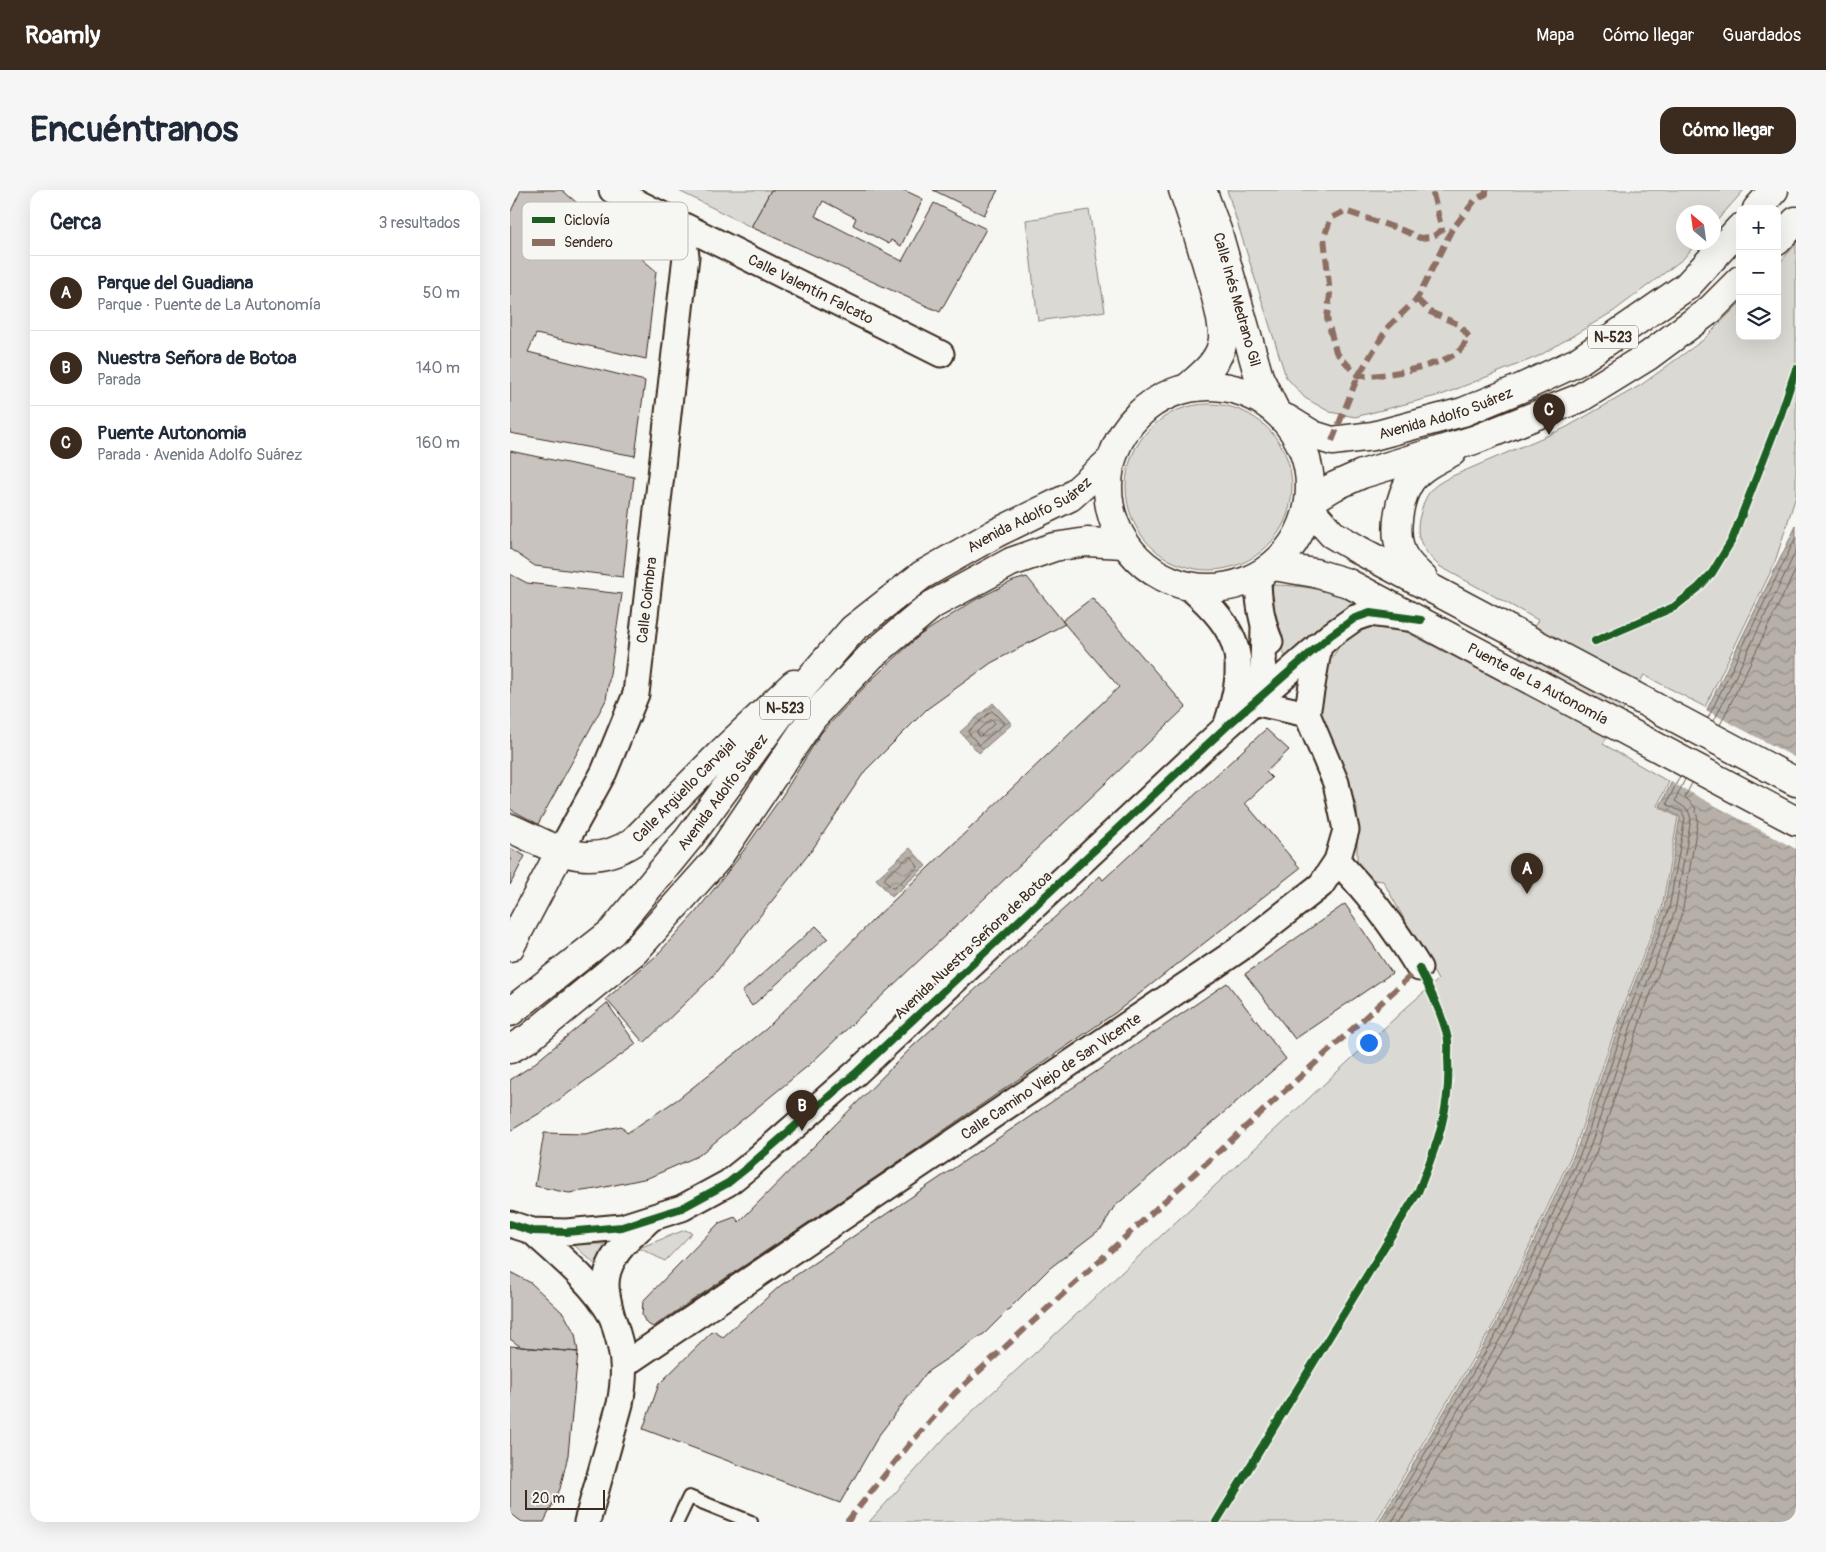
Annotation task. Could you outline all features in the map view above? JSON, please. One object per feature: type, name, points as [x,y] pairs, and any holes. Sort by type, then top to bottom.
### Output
[{"type":"main road","name":"Calle Inés Medrano Gil","points":[[1182,190],[1193,216],[1218,306],[1223,340],[1217,359],[1210,368],[1187,388]]},
{"type":"main road","name":"Calle Inés Medrano Gil","points":[[1202,190],[1218,233],[1259,377],[1278,412]]},
{"type":"main road","points":[[1761,205],[1774,190]]},
{"type":"main road","points":[[1781,237],[1796,221]]},
{"type":"main road","name":"Avenida Adolfo Suárez","points":[[1187,388],[1210,385],[1233,388],[1254,396],[1312,435],[1332,441],[1373,436],[1454,414],[1521,388],[1577,362],[1687,286],[1736,232]]},
{"type":"main road","name":"Avenida Adolfo Suárez","points":[[1309,505],[1335,486],[1362,474],[1474,440],[1580,398],[1648,356],[1710,310],[1736,284]]},
{"type":"main road","points":[[1187,388],[1161,397],[1138,414],[1121,436],[1110,461],[1107,482],[1108,504],[1114,525],[1124,544],[1142,564],[1156,574],[1189,587],[1221,588],[1266,571],[1296,540],[1309,505],[1310,478],[1306,455],[1296,434],[1278,412]]},
{"type":"main road","points":[[1437,591],[1411,567],[1400,548],[1398,517],[1407,487],[1418,472],[1474,440]]},
{"type":"main road","name":"Avenida Adolfo Suárez","points":[[510,1012],[612,932],[689,838],[787,705],[853,629],[922,575],[996,533],[1070,497],[1110,461]]},
{"type":"main road","points":[[1309,505],[1332,534],[1796,782]]},
{"type":"main road","name":"Avenida Adolfo Suárez","points":[[510,1049],[529,1038],[635,951],[717,859],[813,718],[870,656],[932,606],[1011,562],[1054,547],[1087,542],[1124,544]]},
{"type":"main road","name":"Puente de La Autonomía","points":[[1266,571],[1314,573],[1348,583],[1796,822]]},
{"type":"main road","name":"Calle Argüello Carvajal","points":[[510,828],[561,850],[584,857],[618,852],[633,842],[720,754],[853,629]]},
{"type":"main road","name":"Calle Coimbra","points":[[510,947],[561,850]]},
{"type":"street","name":"Calle Valentín Falcato","points":[[612,190],[635,202]]},
{"type":"street","name":"Calle Valentín Falcato","points":[[688,229],[941,354]]},
{"type":"street","name":"Calle Coimbra","points":[[561,850],[604,772],[636,694],[686,260]]},
{"type":"street","points":[[1266,571],[1258,596],[1264,628],[1263,668],[1254,702],[1307,714],[1320,645]]},
{"type":"street","name":"Avenida Nuestra Señora de Botoa","points":[[1189,587],[1210,605],[1226,625],[1236,646],[1239,672],[1234,702],[1226,727]]},
{"type":"street","name":"Avenida Nuestra Señora de Botoa","points":[[521,1227],[566,1232],[622,1227],[682,1208],[728,1182],[748,1167],[864,1065],[1226,727],[1344,625],[1370,613],[1420,620]]},
{"type":"street","points":[[1264,628],[1285,677]]},
{"type":"street","name":"Calle Camino Viejo de San Vicente","points":[[624,1364],[1238,950],[1321,885],[1337,860],[1346,830],[1336,783],[1307,714]]},
{"type":"street","points":[[1337,860],[1362,886],[1394,929],[1419,968]]},
{"type":"street","points":[[587,1522],[624,1385],[624,1364],[611,1315],[606,1286],[608,1271],[616,1254],[649,1220]]},
{"type":"street","points":[[521,1227],[591,1288],[611,1315]]},
{"type":"lane","points":[[678,1522],[689,1497],[751,1522]]},
{"type":"shaded area","points":[[677,190],[771,190],[751,227]]},
{"type":"shaded area","points":[[1227,190],[1744,190],[1721,216],[1721,205],[1676,205],[1676,250],[1691,250],[1683,259],[1614,311],[1539,356],[1444,394],[1355,417],[1330,412],[1305,398],[1286,377]]},
{"type":"shaded area","points":[[1089,210],[1105,311],[1038,321],[1026,220]]},
{"type":"shaded area","points":[[1796,244],[1796,496],[1774,565],[1705,707],[1644,675],[1603,744],[1669,782],[1657,806],[1678,817],[1662,908],[1622,1009],[1576,1145],[1494,1323],[1376,1522],[869,1522],[950,1432],[1438,980],[1383,881],[1374,880],[1365,874],[1357,863],[1357,808],[1321,717],[1319,696],[1327,666],[1340,645],[1357,633],[1370,627],[1397,627],[1504,683],[1538,620],[1439,566],[1433,560],[1421,542],[1418,528],[1422,509],[1429,493],[1433,488],[1450,477],[1565,428],[1641,385],[1703,340],[1736,307],[1736,340],[1781,340],[1781,261]]},
{"type":"shaded area","points":[[1217,404],[1241,410],[1268,428],[1286,455],[1291,471],[1291,503],[1286,519],[1268,546],[1255,556],[1233,567],[1201,570],[1177,564],[1156,551],[1145,540],[1129,511],[1126,479],[1132,455],[1145,434],[1156,423],[1185,407]]},
{"type":"shaded area","points":[[1267,585],[1318,589],[1366,605],[1286,658],[1268,618]]},
{"type":"shaded area","points":[[685,1230],[692,1233],[665,1261],[639,1248]]},
{"type":"shaded area","points":[[573,1244],[613,1244],[600,1269]]},
{"type":"water","points":[[1796,526],[1796,1522],[1379,1522],[1496,1324],[1578,1146],[1624,1010],[1664,908],[1680,817],[1660,806]]},
{"type":"water","points":[[993,703],[1012,724],[979,753],[960,732]]},
{"type":"water","points":[[910,848],[926,866],[892,897],[876,879]]},
{"type":"pier","points":[[1704,709],[1796,758],[1796,849],[1669,781]]},
{"type":"building","points":[[521,190],[562,190],[576,202],[522,202],[522,260],[643,260],[656,271],[646,359],[536,334],[528,352],[645,381],[635,456],[510,433],[510,213]]},
{"type":"building","points":[[771,190],[904,190],[923,199],[901,246],[891,240],[889,244],[853,225],[856,218],[823,201],[815,216],[902,261],[934,203],[986,229],[940,312],[751,227]]},
{"type":"building","points":[[933,190],[998,190],[984,215]]},
{"type":"building","points":[[510,451],[634,477],[623,577],[535,566],[510,549]]},
{"type":"building","points":[[510,574],[527,583],[622,594],[606,700],[538,824],[510,809]]},
{"type":"building","points":[[1027,577],[1065,624],[991,663],[927,709],[865,771],[812,850],[712,977],[644,1043],[606,999],[656,956],[695,913],[737,860],[782,796],[821,733],[871,680],[920,635],[975,600],[1013,581]]},
{"type":"building","points":[[1092,598],[1186,707],[809,1065],[698,1156],[648,1178],[596,1189],[569,1193],[535,1186],[544,1133],[585,1134],[621,1126],[627,1133],[678,1099],[766,1029],[872,921],[1119,687],[1062,621]]},
{"type":"building","points":[[1266,729],[1289,750],[1266,772],[1272,778],[1245,803],[1300,868],[1115,1013],[653,1327],[646,1323],[642,1315],[643,1301],[719,1223],[735,1217],[739,1222],[912,1047],[1100,876],[1103,880]]},
{"type":"building","points":[[510,848],[525,856],[510,885]]},
{"type":"building","points":[[1345,904],[1392,973],[1295,1039],[1245,974]]},
{"type":"building","points":[[816,926],[828,938],[752,1006],[742,992]]},
{"type":"building","points":[[1227,983],[1286,1059],[1114,1207],[1102,1228],[1050,1268],[985,1333],[927,1372],[879,1435],[840,1503],[643,1429],[659,1384],[713,1331],[723,1337],[780,1286]]},
{"type":"building","points":[[607,1003],[636,1044],[545,1110],[510,1131],[510,1080],[530,1067]]},
{"type":"building","points":[[510,1272],[531,1283],[564,1314],[575,1334],[578,1352],[521,1347],[510,1339]]},
{"type":"building","points":[[510,1346],[578,1352],[568,1455],[560,1489],[544,1522],[522,1522],[510,1513]]},
{"type":"marked path","points":[[1417,299],[1430,312],[1460,325],[1469,337],[1460,350],[1447,358],[1423,367],[1395,373],[1358,376],[1336,352],[1327,318],[1330,294],[1324,237],[1331,218],[1345,211],[1420,238],[1432,237],[1442,230],[1432,190]]},
{"type":"marked path","points":[[1332,441],[1358,376],[1388,327],[1417,299],[1451,231],[1476,199],[1486,194],[1486,190]]},
{"type":"marked path","points":[[847,1522],[908,1446],[955,1393],[1419,968]]},
{"type":"cycle path","points":[[1595,641],[1674,607],[1698,588],[1712,573],[1732,540],[1781,414],[1796,369]]},
{"type":"cycle path","points":[[510,1224],[532,1231],[566,1232],[622,1227],[682,1208],[728,1183],[857,1072],[1226,727],[1331,635],[1355,618],[1370,613],[1421,620]]},
{"type":"cycle path","points":[[1216,1522],[1418,1192],[1437,1142],[1447,1094],[1448,1038],[1431,992],[1419,968]]},
{"type":"place","name":"Puente Autonomia","points":[[1549,435]]},
{"type":"place","name":"Parque del Guadiana","points":[[1527,894]]},
{"type":"place","name":"Nuestra Señora de Botoa","points":[[802,1131]]}]
